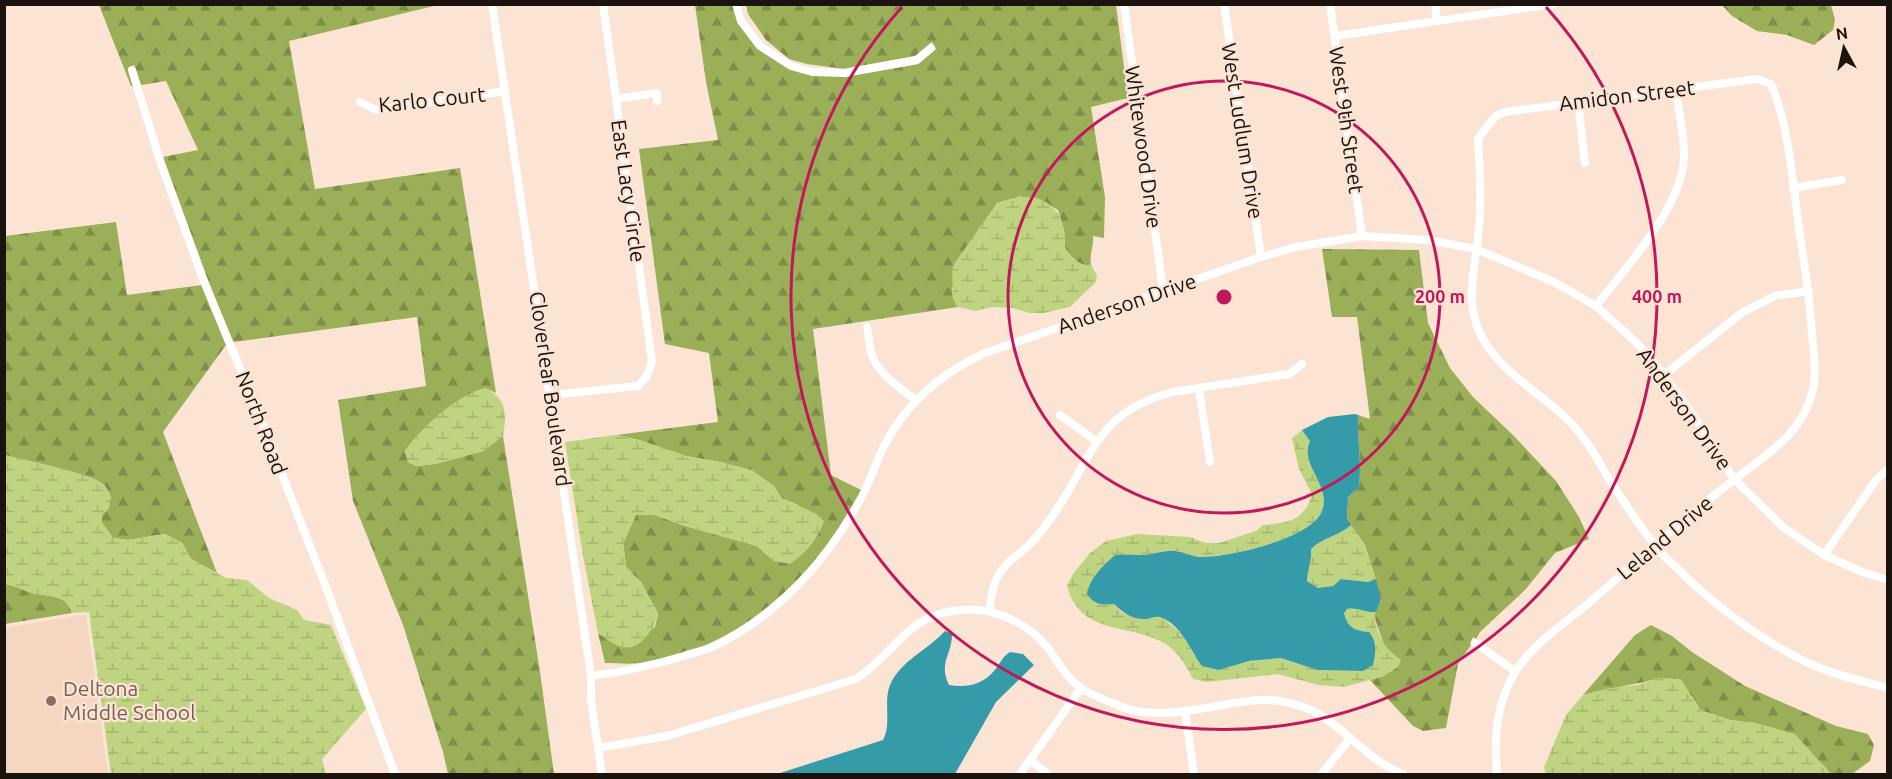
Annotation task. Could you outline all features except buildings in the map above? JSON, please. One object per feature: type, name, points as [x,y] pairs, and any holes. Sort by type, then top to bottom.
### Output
[{"type":"street","name":"Cloverleaf Boulevard","points":[[492,4],[551,395],[591,676],[591,699],[602,774]]},
{"type":"street","name":"East Lacy Circle","points":[[551,395],[638,386],[647,376],[652,360],[603,4]]},
{"type":"street","points":[[736,4],[741,21],[760,46],[790,66],[812,72],[844,73],[917,60],[931,48]]},
{"type":"street","name":"Whitewood Drive","points":[[1124,4],[1163,291]]},
{"type":"street","name":"West Ludlum Drive","points":[[1224,4],[1262,257]]},
{"type":"street","name":"West 9th Street","points":[[1330,4],[1362,236]]},
{"type":"street","points":[[1435,4],[1437,21]]},
{"type":"street","points":[[1335,36],[1553,4]]},
{"type":"street","name":"North Road","points":[[132,70],[161,164],[205,284],[326,587],[395,774]]},
{"type":"street","name":"Amidon Street","points":[[1476,249],[1481,184],[1478,138],[1496,116],[1505,112],[1757,79],[1771,84]]},
{"type":"street","name":"Leland Drive","points":[[1497,774],[1495,743],[1499,707],[1515,671],[1527,656],[1734,479],[1778,447],[1804,414],[1812,394],[1815,371],[1809,291],[1782,116],[1771,84]]},
{"type":"street","points":[[1596,306],[1655,230],[1674,197],[1684,158],[1676,89]]},
{"type":"street","name":"Karlo Court","points":[[360,102],[376,110],[506,91]]},
{"type":"street","points":[[616,99],[657,93],[657,101]]},
{"type":"street","points":[[1578,102],[1585,163]]},
{"type":"street","points":[[1793,188],[1842,180]]},
{"type":"street","name":"Anderson Drive","points":[[591,676],[638,669],[710,648],[771,609],[819,563],[834,544],[861,499],[896,424],[915,399],[945,375],[966,362],[985,353],[1262,257],[1325,240],[1362,236],[1428,240],[1476,249],[1554,282],[1596,306],[1637,343],[1664,375],[1734,479],[1782,527],[1824,555],[1887,580]]},
{"type":"street","points":[[1476,249],[1471,296],[1479,332],[1494,356],[1510,373],[1549,402],[1572,424],[1594,452],[1628,509],[1655,546],[1704,595],[1771,643],[1811,664],[1843,676],[1887,688]]},
{"type":"street","points":[[1664,375],[1743,312],[1775,296],[1809,291]]},
{"type":"street","points":[[867,327],[872,356],[879,367],[915,399]]},
{"type":"street","points":[[988,611],[998,576],[1010,561],[1033,542],[1054,514],[1096,441],[1114,421],[1144,401],[1173,392],[1289,374],[1302,364]]},
{"type":"street","points":[[1198,389],[1210,462]]},
{"type":"street","points":[[1060,415],[1096,441]]},
{"type":"street","points":[[1824,555],[1876,480],[1887,469]]},
{"type":"street","points":[[599,748],[667,736],[839,685],[865,673],[904,634],[922,622],[952,611],[988,611],[1012,619],[1029,629],[1047,646],[1067,675],[1081,688],[1119,706],[1139,711],[1185,711],[1255,700],[1276,700],[1298,705],[1322,716],[1389,768],[1403,774]]},
{"type":"street","points":[[1475,643],[1515,671]]},
{"type":"street","points":[[1020,774],[1081,688]]},
{"type":"street","points":[[1185,711],[1194,774]]},
{"type":"street","points":[[1322,774],[1350,738]]},
{"type":"street","points":[[1030,761],[1048,774]]},
{"type":"street","points":[[1486,774],[1497,774]]},
{"type":"shaded area","name":"Deltona Middle School","points":[[86,614],[108,774],[5,774],[5,628]]},
{"type":"green space","points":[[99,5],[438,5],[289,41],[315,189],[460,168],[496,393],[485,388],[452,405],[430,423],[405,451],[408,462],[417,466],[435,464],[483,451],[503,436],[554,774],[448,774],[403,625],[353,501],[338,400],[426,386],[417,317],[233,342],[163,157],[198,150],[166,81],[141,85],[134,65],[128,68],[133,86],[131,86]]},
{"type":"green space","points":[[695,5],[738,5],[741,17],[760,45],[806,72],[845,77],[918,64],[936,49],[932,42],[915,56],[844,69],[807,64],[789,59],[766,40],[748,14],[746,5],[1116,5],[1128,98],[1091,107],[1105,197],[1104,238],[1093,236],[1091,265],[1086,266],[1077,262],[1065,248],[1064,230],[1058,210],[1041,200],[1021,196],[997,203],[979,228],[952,288],[953,299],[958,307],[813,329],[831,475],[861,490],[850,513],[817,559],[797,580],[776,600],[730,633],[701,647],[661,659],[636,663],[605,663],[598,633],[621,647],[655,627],[658,614],[641,582],[626,567],[623,543],[636,515],[655,515],[757,546],[774,561],[798,505],[781,498],[774,486],[725,463],[686,456],[639,440],[616,435],[718,422],[709,353],[665,344],[639,149],[718,140],[706,82]]},
{"type":"green space","points":[[1722,5],[1831,5],[1835,20],[1833,30],[1814,45],[1787,35],[1757,31],[1732,16]]},
{"type":"green space","points":[[1021,196],[1037,198],[1055,210],[1062,222],[1065,247],[1068,253],[1076,261],[1091,265],[1097,275],[1096,282],[1070,307],[1044,313],[1030,313],[1013,308],[993,307],[975,311],[958,307],[953,299],[952,267],[997,203]]},
{"type":"green space","points":[[116,222],[127,295],[202,285],[226,345],[163,432],[217,573],[191,559],[182,543],[165,534],[128,540],[113,538],[102,523],[102,515],[111,497],[105,486],[97,481],[72,472],[5,455],[5,236]]},
{"type":"green space","points":[[1322,249],[1419,250],[1428,323],[1450,368],[1473,397],[1556,481],[1579,517],[1589,539],[1555,553],[1525,590],[1480,632],[1476,639],[1473,637],[1471,645],[1458,664],[1446,728],[1423,731],[1413,726],[1370,680],[1384,676],[1391,653],[1385,648],[1374,616],[1381,599],[1365,545],[1347,520],[1348,497],[1359,487],[1358,415],[1370,419],[1357,317],[1332,317]]},
{"type":"green space","points":[[485,388],[498,397],[504,408],[503,436],[483,451],[435,464],[417,466],[408,462],[405,451],[430,423],[451,405]]},
{"type":"green space","points":[[1302,430],[1310,441],[1309,458],[1323,493],[1322,511],[1315,521],[1302,530],[1268,545],[1230,554],[1198,557],[1171,551],[1147,555],[1115,555],[1095,576],[1122,613],[1145,619],[1158,616],[1164,619],[1181,633],[1194,655],[1219,670],[1249,661],[1281,658],[1317,670],[1363,671],[1369,632],[1360,631],[1349,625],[1343,613],[1347,609],[1376,612],[1374,616],[1383,641],[1401,660],[1398,667],[1384,676],[1344,687],[1318,685],[1278,674],[1206,682],[1193,679],[1180,657],[1166,644],[1146,635],[1093,620],[1082,613],[1073,602],[1067,586],[1073,574],[1090,553],[1106,541],[1137,534],[1190,537],[1205,543],[1219,543],[1256,531],[1263,525],[1280,523],[1300,515],[1309,503],[1312,494],[1299,469],[1292,438]]},
{"type":"green space","points":[[616,435],[639,440],[686,456],[752,470],[774,486],[781,498],[815,513],[824,521],[821,528],[811,545],[790,564],[774,561],[757,546],[655,515],[636,515],[623,543],[626,567],[641,582],[658,615],[651,631],[638,644],[626,648],[616,645],[598,633],[565,442]]},
{"type":"green space","points":[[5,455],[86,476],[104,485],[111,497],[109,508],[102,515],[102,523],[113,538],[128,540],[165,534],[182,543],[191,559],[226,578],[247,580],[269,598],[297,610],[304,620],[331,625],[366,709],[322,759],[326,774],[111,774],[89,612],[72,613],[61,599],[5,584]]},
{"type":"green space","points":[[1351,525],[1365,545],[1376,579],[1368,582],[1341,579],[1333,586],[1318,588],[1307,581],[1311,549]]},
{"type":"green space","points":[[4,584],[61,599],[72,613],[5,624]]},
{"type":"green space","points":[[1651,625],[1672,636],[1692,652],[1745,686],[1836,726],[1868,734],[1874,745],[1870,761],[1852,774],[1831,774],[1824,766],[1756,723],[1730,720],[1700,710],[1692,696],[1660,678],[1583,695],[1635,635]]},
{"type":"green space","points":[[1660,678],[1681,679],[1700,710],[1730,720],[1756,723],[1795,734],[1831,774],[1546,774],[1544,767],[1566,715],[1583,695],[1609,688],[1637,685]]},
{"type":"water","points":[[1358,415],[1360,477],[1359,487],[1348,497],[1347,519],[1351,525],[1311,549],[1307,581],[1318,588],[1333,586],[1341,579],[1368,582],[1376,579],[1381,599],[1376,612],[1347,609],[1344,613],[1347,622],[1352,627],[1369,632],[1372,636],[1375,647],[1373,665],[1363,671],[1317,670],[1281,658],[1249,661],[1219,670],[1202,666],[1180,632],[1168,621],[1160,617],[1142,619],[1133,617],[1114,604],[1096,602],[1087,594],[1094,577],[1115,555],[1147,555],[1171,551],[1198,557],[1230,554],[1286,538],[1302,530],[1315,521],[1322,511],[1324,502],[1320,484],[1309,459],[1310,441],[1302,430],[1328,417]]},
{"type":"water","points":[[945,631],[952,634],[945,665],[949,685],[968,686],[984,680],[1010,652],[1023,654],[1034,665],[996,702],[955,774],[777,774],[883,740],[887,727],[887,699],[890,685],[908,662]]},
{"type":"place","name":"Deltona Middle School","points":[[51,701]]}]
